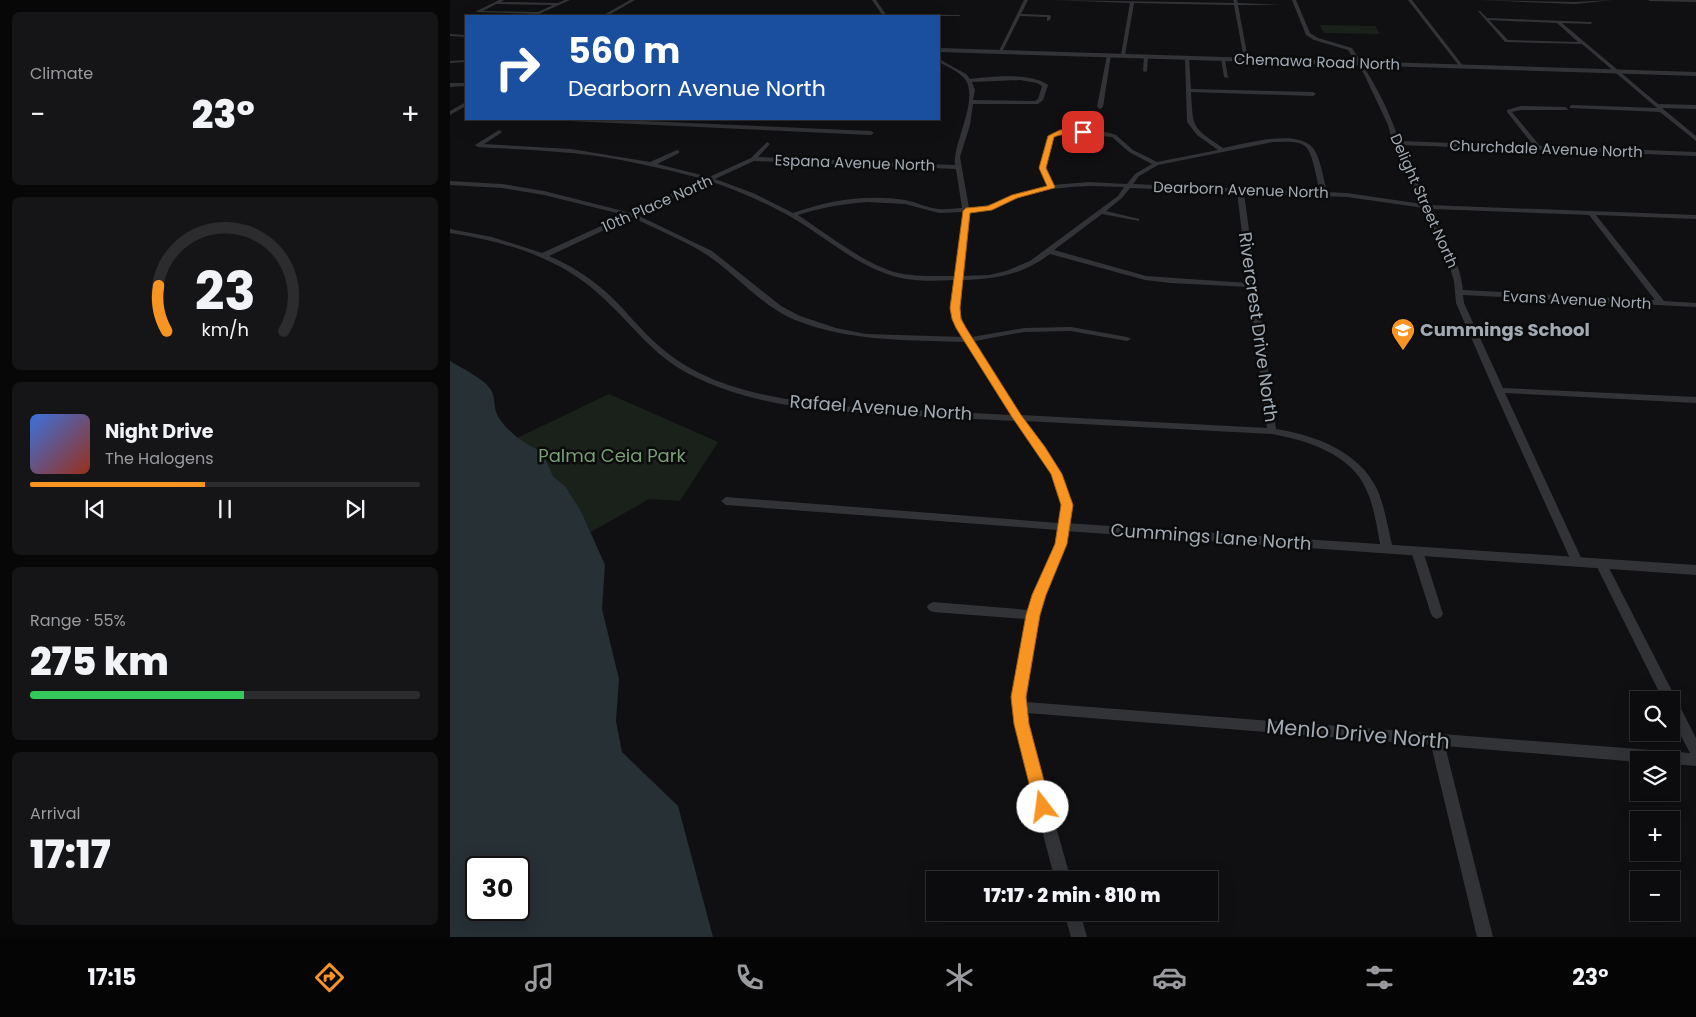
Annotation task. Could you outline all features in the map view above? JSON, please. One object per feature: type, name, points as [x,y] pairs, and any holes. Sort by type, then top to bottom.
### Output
[{"type":"street","points":[[502,0],[477,12],[543,13],[568,0]]},
{"type":"street","points":[[606,15],[632,0]]},
{"type":"street","points":[[874,0],[884,15]]},
{"type":"street","points":[[1000,52],[1026,0]]},
{"type":"street","points":[[1056,0],[1236,2],[1281,5]]},
{"type":"street","name":"Delight Street North","points":[[1294,0],[1308,34],[1316,39],[1347,47],[1352,51],[1366,74],[1391,125],[1397,143],[1455,269],[1460,303],[1577,562]]},
{"type":"street","points":[[1410,0],[1462,66]]},
{"type":"street","points":[[1481,0],[1581,2],[1610,0]]},
{"type":"street","points":[[1650,0],[1696,1]]},
{"type":"street","points":[[1123,56],[1132,1]]},
{"type":"street","points":[[1236,2],[1246,59]]},
{"type":"street","points":[[494,3],[560,4]]},
{"type":"street","points":[[1476,4],[1480,9],[1479,11],[1507,41],[1583,43]]},
{"type":"street","points":[[513,15],[517,13]]},
{"type":"street","points":[[1018,15],[1049,16],[1048,20]]},
{"type":"street","points":[[940,16],[959,16]]},
{"type":"street","points":[[1487,19],[1591,23]]},
{"type":"street","points":[[1557,21],[1696,140]]},
{"type":"street","points":[[940,22],[950,22]]},
{"type":"street","points":[[450,35],[465,36]]},
{"type":"street","name":"Chemawa Road North","points":[[940,50],[1696,74]]},
{"type":"street","points":[[1100,107],[1110,55]]},
{"type":"street","points":[[1146,56],[1146,71]]},
{"type":"street","points":[[1187,58],[1192,125],[1198,134],[1222,150]]},
{"type":"street","points":[[1223,59],[1226,77]]},
{"type":"street","points":[[450,62],[465,61]]},
{"type":"street","points":[[940,61],[959,71],[969,81],[972,90],[971,102],[957,157],[966,211],[955,308],[957,319],[1017,417],[1041,449],[1056,474],[1067,505],[1061,544],[1039,595],[1033,615],[1020,685],[1019,707],[1028,752],[1061,871]]},
{"type":"street","points":[[969,81],[1030,80],[1045,84],[1040,100],[1036,103],[971,102]]},
{"type":"street","points":[[450,85],[465,85]]},
{"type":"street","points":[[1188,90],[1313,94]]},
{"type":"street","points":[[450,113],[465,105]]},
{"type":"street","points":[[1572,107],[1696,107]]},
{"type":"street","points":[[1538,148],[1509,111],[1514,108],[1565,109]]},
{"type":"street","points":[[600,120],[871,132]]},
{"type":"street","points":[[723,124],[728,120]]},
{"type":"street","points":[[499,132],[478,145],[572,151],[651,164],[710,180],[750,194],[793,214],[879,268],[910,277],[959,279],[989,277],[1008,273],[1033,263],[1120,197],[1137,175],[1156,164],[1222,150],[1286,140],[1310,146],[1324,194]]},
{"type":"street","points":[[1051,187],[1042,168],[1051,136],[1060,132],[1112,135],[1131,152],[1156,164]]},
{"type":"street","name":"Churchdale Avenue North","points":[[1397,143],[1696,154]]},
{"type":"street","name":"10th Place North","points":[[542,256],[753,159],[767,144]]},
{"type":"street","points":[[651,164],[677,152]]},
{"type":"street","name":"Espana Avenue North","points":[[753,159],[958,167]]},
{"type":"street","points":[[450,183],[502,186],[544,193],[632,215],[709,253],[778,308],[797,318],[834,330],[866,336],[969,340],[1003,333],[1048,329],[1094,332],[1127,339]]},
{"type":"street","name":"Dearborn Avenue North","points":[[793,214],[838,202],[868,200],[905,202],[939,211],[966,211],[989,208],[1015,196],[1051,187],[1089,184],[1347,195],[1400,205],[1696,217]]},
{"type":"street","name":"Rivercrest Drive North","points":[[1240,190],[1251,285],[1272,432],[1287,433],[1317,443],[1342,457],[1360,472],[1368,482],[1372,493],[1387,549]]},
{"type":"street","points":[[1102,212],[1137,220]]},
{"type":"street","points":[[1590,212],[1662,304]]},
{"type":"street","name":"Rafael Avenue North","points":[[450,230],[482,237],[542,256],[592,284],[659,351],[698,376],[734,390],[785,402],[829,408],[1272,432]]},
{"type":"street","points":[[1048,252],[1145,278],[1251,285]]},
{"type":"street","name":"Evans Avenue North","points":[[1459,292],[1696,305]]},
{"type":"street","points":[[1498,390],[1696,400]]},
{"type":"street","name":"Cummings Lane North","points":[[726,502],[1696,570]]},
{"type":"street","points":[[1417,551],[1437,614]]},
{"type":"street","points":[[1601,564],[1664,691]]},
{"type":"street","points":[[933,607],[1033,615]]},
{"type":"street","name":"Menlo Drive North","points":[[1019,707],[1696,760]]},
{"type":"street","points":[[1680,721],[1696,752]]},
{"type":"street","points":[[1437,741],[1485,937]]},
{"type":"street","points":[[1074,921],[1078,937]]},
{"type":"green space","points":[[1320,25],[1375,26],[1380,34],[1324,33]]},
{"type":"green space","name":"Palma Ceia Park","points":[[609,394],[718,442],[680,501],[649,499],[591,532],[566,487],[553,476],[542,451],[532,449],[517,438]]},
{"type":"shaded area","points":[[450,361],[488,386],[493,395],[499,418],[522,441],[542,451],[553,476],[566,487],[582,513],[605,565],[602,609],[619,679],[616,721],[622,752],[678,806],[713,937],[450,937]]},
{"type":"place","name":"Cummings School","points":[[1403,351]]},
{"type":"route","points":[[1043,807],[1028,752],[1019,707],[1019,697],[1033,615],[1039,595],[1061,544],[1067,505],[1056,474],[1041,449],[1017,417],[961,328],[955,308],[966,211],[989,208],[1015,196],[1051,187],[1042,168],[1051,136],[1065,131],[1083,132]]}]
